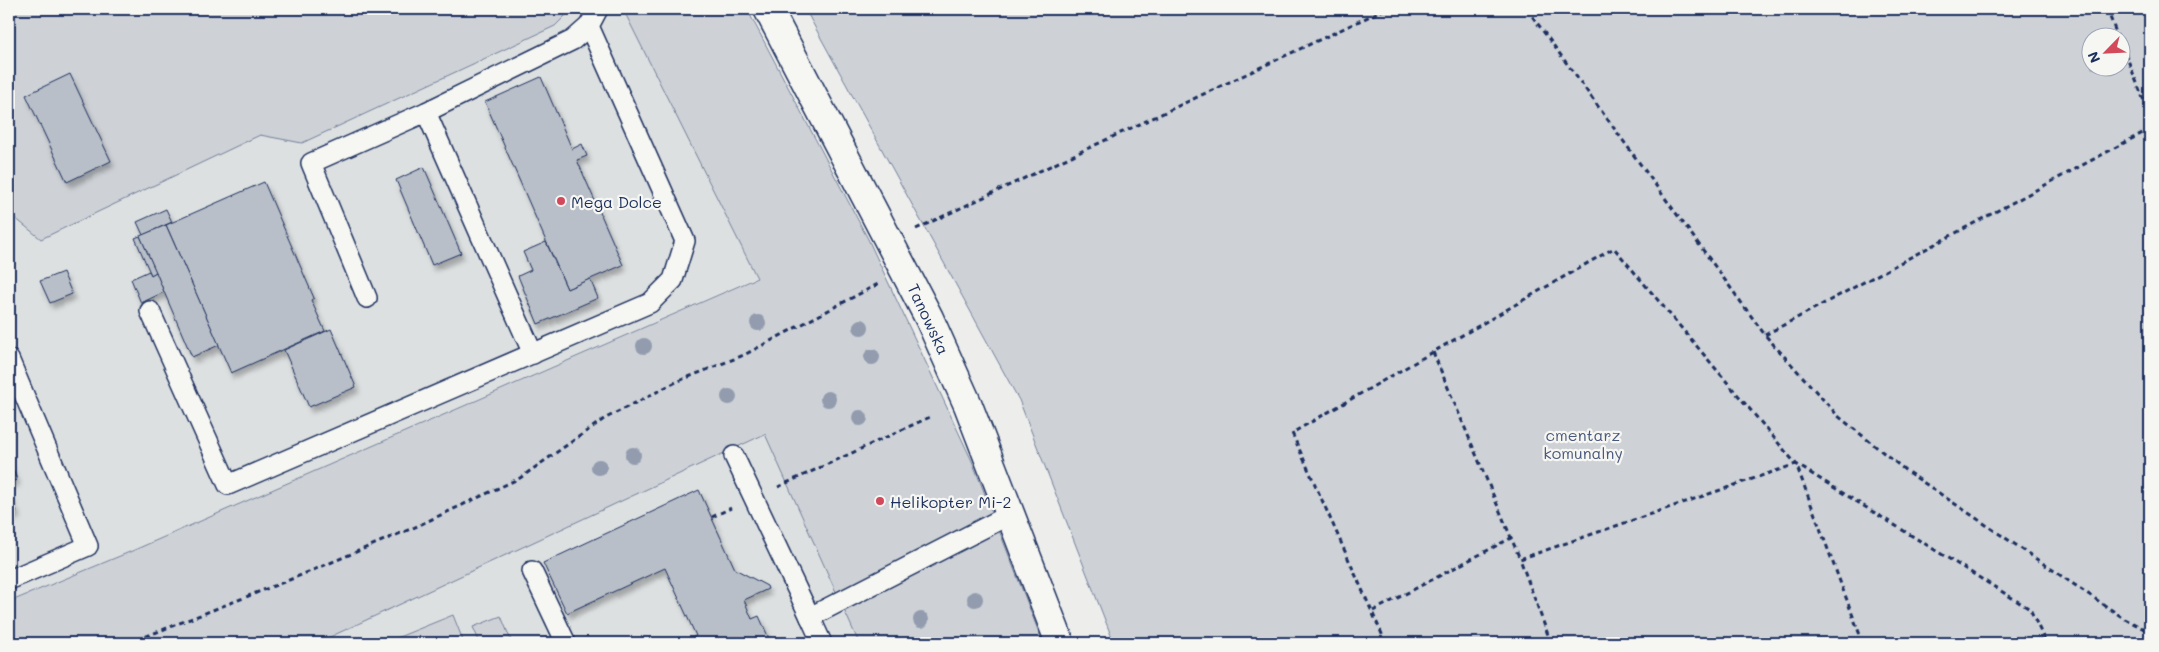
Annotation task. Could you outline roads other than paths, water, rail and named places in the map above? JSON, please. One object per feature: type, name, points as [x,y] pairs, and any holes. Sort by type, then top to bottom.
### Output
[{"type":"main road","name":"Tanowska","points":[[768,9],[891,241],[968,405],[1060,643]]},
{"type":"lane","points":[[367,298],[311,163],[426,112],[574,40],[589,26],[598,9]]},
{"type":"lane","points":[[150,311],[228,485],[650,303],[673,280],[685,241],[589,26]]},
{"type":"lane","points":[[426,112],[533,354]]},
{"type":"lane","points":[[9,359],[88,546],[9,580]]},
{"type":"lane","points":[[734,456],[822,643]]},
{"type":"lane","points":[[810,617],[1011,514]]},
{"type":"lane","points":[[532,571],[566,643]]},
{"type":"place","name":"Mega Dolce","points":[[561,201]]},
{"type":"place","name":"Helikopter Mi-2","points":[[880,501]]},
{"type":"park label","name":"cmentarz komunalny","points":[[1583,443]]}]
